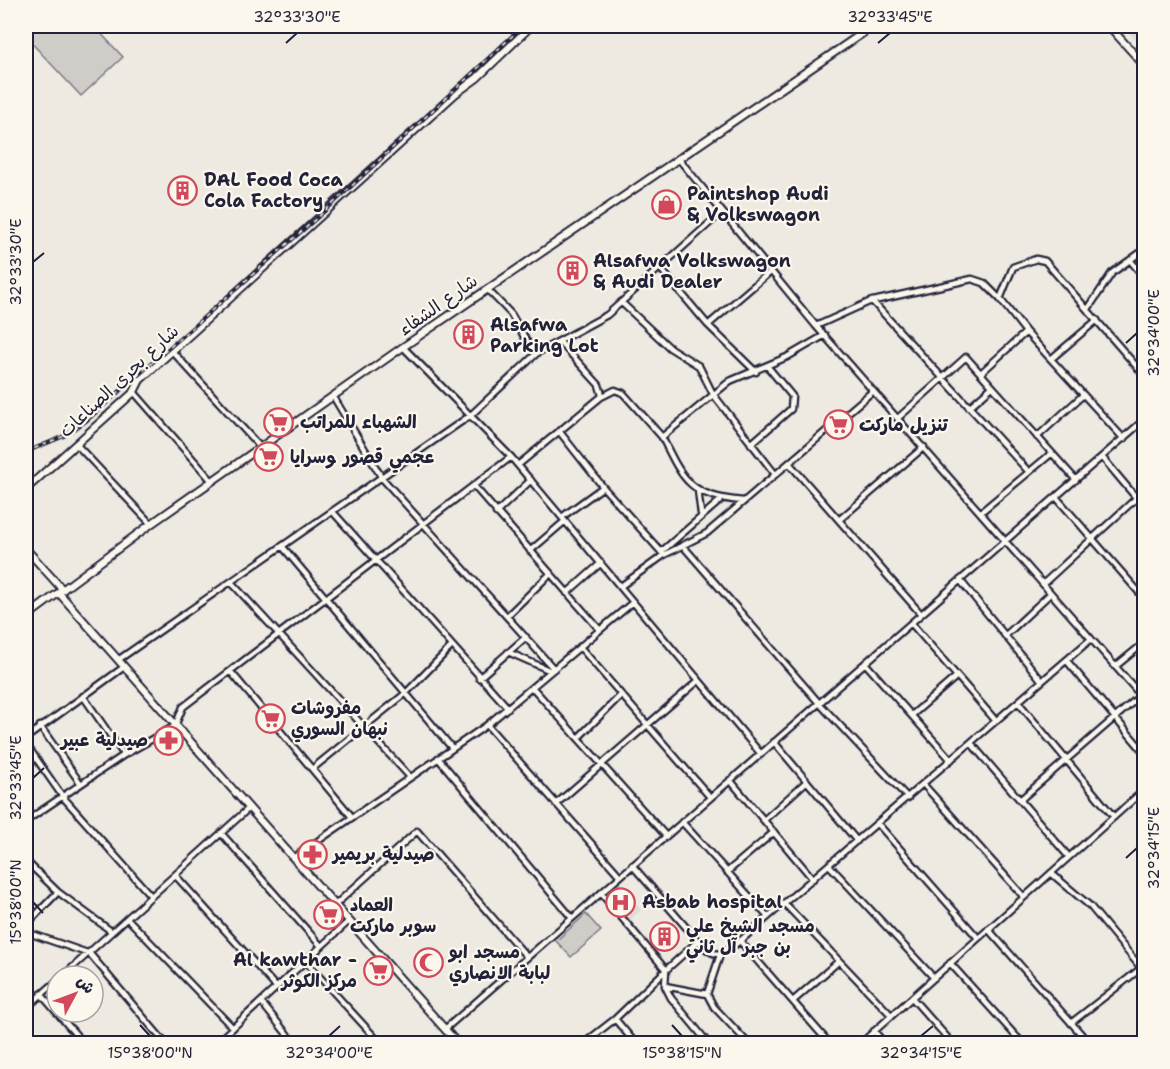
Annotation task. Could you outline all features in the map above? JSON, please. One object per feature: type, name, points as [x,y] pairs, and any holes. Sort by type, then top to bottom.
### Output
[{"type":"street","name":"شارع بحرى الصناعات","points":[[26,489],[134,392],[140,380],[455,94],[477,78],[531,26]]},
{"type":"street","name":"شارع الشفاء","points":[[26,617],[151,524],[333,396],[873,26]]},
{"type":"street","points":[[1109,26],[1144,65]]},
{"type":"street","points":[[678,158],[816,326],[1143,697],[1115,717],[1020,800]]},
{"type":"street","points":[[118,660],[471,415],[537,353],[607,315],[722,212]]},
{"type":"street","points":[[1088,309],[1112,273],[1144,250]]},
{"type":"street","points":[[1000,299],[1011,269],[1021,263],[1040,259],[1088,309],[1144,375]]},
{"type":"street","points":[[1130,260],[1144,277]]},
{"type":"street","points":[[660,268],[708,326],[756,372]]},
{"type":"street","points":[[708,326],[771,271]]},
{"type":"street","points":[[816,326],[872,301],[972,279],[984,283],[1124,439]]},
{"type":"street","points":[[487,289],[511,314],[529,345],[537,353]]},
{"type":"street","points":[[872,301],[1029,472]]},
{"type":"street","points":[[621,302],[670,348],[699,366],[713,394],[775,474]]},
{"type":"street","points":[[1051,359],[1097,320]]},
{"type":"street","points":[[981,373],[1026,332]]},
{"type":"street","points":[[662,437],[730,381],[756,372],[825,335]]},
{"type":"street","points":[[560,342],[598,385],[602,392],[601,397]]},
{"type":"street","points":[[404,347],[511,457],[761,754]]},
{"type":"street","points":[[172,351],[260,447]]},
{"type":"street","points":[[898,418],[966,357],[1076,480]]},
{"type":"street","points":[[751,444],[791,409],[793,402],[792,396],[767,366]]},
{"type":"street","points":[[969,407],[992,387]]},
{"type":"street","points":[[518,465],[601,397],[615,390],[623,393],[662,437],[683,477],[698,490],[722,499],[743,501]]},
{"type":"street","points":[[663,553],[684,547],[707,533],[873,390]]},
{"type":"street","points":[[134,392],[212,481]]},
{"type":"street","points":[[1037,437],[1083,395]]},
{"type":"street","points":[[333,396],[382,477],[507,616],[552,670]]},
{"type":"street","points":[[445,1029],[1144,420]]},
{"type":"street","points":[[559,431],[603,487],[663,553]]},
{"type":"street","points":[[75,444],[151,524]]},
{"type":"street","points":[[839,520],[924,447]]},
{"type":"street","points":[[981,512],[1052,453]]},
{"type":"street","points":[[26,821],[124,755],[175,726],[183,707],[511,457]]},
{"type":"street","points":[[1102,457],[1144,507]]},
{"type":"street","points":[[789,463],[921,614]]},
{"type":"street","points":[[496,513],[531,480]]},
{"type":"street","points":[[474,486],[600,630]]},
{"type":"street","points":[[530,550],[603,487]]},
{"type":"street","points":[[698,490],[701,514]]},
{"type":"street","points":[[1043,584],[1144,490]]},
{"type":"street","points":[[1056,497],[1144,598]]},
{"type":"street","points":[[621,586],[663,553],[701,514],[722,499]]},
{"type":"street","points":[[333,512],[508,708]]},
{"type":"street","points":[[282,546],[452,748]]},
{"type":"street","points":[[684,547],[819,703],[908,798]]},
{"type":"street","points":[[26,549],[175,726],[458,1044]]},
{"type":"street","points":[[567,593],[601,563]]},
{"type":"street","points":[[507,616],[550,574]]},
{"type":"street","points":[[960,580],[1042,681]]},
{"type":"street","points":[[231,582],[410,777]]},
{"type":"street","points":[[1005,636],[1051,593]]},
{"type":"street","points":[[293,858],[487,725],[632,603]]},
{"type":"street","points":[[911,623],[996,721]]},
{"type":"street","points":[[479,678],[525,637]]},
{"type":"street","points":[[749,1044],[714,1006],[707,994],[720,955],[740,941],[878,824],[1092,639]]},
{"type":"street","points":[[1116,666],[1144,643]]},
{"type":"street","points":[[312,769],[406,693],[451,646]]},
{"type":"street","points":[[580,647],[710,798]]},
{"type":"street","points":[[508,652],[552,670]]},
{"type":"street","points":[[1067,661],[1144,752]]},
{"type":"street","points":[[865,663],[951,760]]},
{"type":"street","points":[[26,738],[124,667]]},
{"type":"street","points":[[231,672],[352,817]]},
{"type":"street","points":[[912,716],[957,676]]},
{"type":"street","points":[[556,804],[698,681]]},
{"type":"street","points":[[532,687],[666,836]]},
{"type":"street","points":[[578,738],[621,695]]},
{"type":"street","points":[[83,696],[124,755]]},
{"type":"street","points":[[1018,702],[1114,817]]},
{"type":"street","points":[[487,725],[620,876]]},
{"type":"street","points":[[40,726],[81,784]]},
{"type":"street","points":[[774,742],[857,841]]},
{"type":"street","points":[[971,743],[1069,857]]},
{"type":"street","points":[[26,744],[63,796],[151,896]]},
{"type":"street","points":[[438,758],[572,918]]},
{"type":"street","points":[[730,780],[813,879]]},
{"type":"street","points":[[764,820],[807,781]]},
{"type":"street","points":[[923,784],[1024,897]]},
{"type":"street","points":[[860,1044],[1144,792]]},
{"type":"street","points":[[78,964],[111,931],[249,808]]},
{"type":"street","points":[[682,822],[768,917]]},
{"type":"street","points":[[878,824],[978,938]]},
{"type":"street","points":[[335,905],[417,831],[527,957]]},
{"type":"street","points":[[727,872],[774,832]]},
{"type":"street","points":[[221,833],[321,946]]},
{"type":"street","points":[[26,861],[58,892],[111,931]]},
{"type":"street","points":[[632,865],[708,952],[720,955]]},
{"type":"street","points":[[829,865],[934,978]]},
{"type":"street","points":[[1051,873],[1090,906],[1143,968],[1071,1023]]},
{"type":"street","points":[[175,875],[276,987]]},
{"type":"street","points":[[26,925],[58,892]]},
{"type":"street","points":[[601,893],[666,970],[665,986],[671,998],[709,1044]]},
{"type":"street","points":[[784,903],[891,1015]]},
{"type":"street","points":[[127,918],[233,1028]]},
{"type":"street","points":[[216,1043],[349,921]]},
{"type":"street","points":[[988,929],[1090,1044]]},
{"type":"street","points":[[26,932],[90,954],[166,1044]]},
{"type":"street","points":[[583,1044],[615,1018],[698,941]]},
{"type":"street","points":[[740,941],[830,1044]]},
{"type":"street","points":[[305,961],[381,1044]]},
{"type":"street","points":[[793,1001],[839,961]]},
{"type":"street","points":[[950,963],[1023,1044]]},
{"type":"street","points":[[665,986],[707,994]]},
{"type":"street","points":[[26,1008],[45,991]]},
{"type":"street","points":[[41,994],[84,1044]]},
{"type":"street","points":[[912,998],[953,1044]]},
{"type":"street","points":[[261,1002],[295,1044]]},
{"type":"street","points":[[615,1018],[636,1044]]},
{"type":"street","points":[[874,1031],[885,1044]]},
{"type":"street","points":[[1011,1044],[1018,1038]]},
{"type":"shaded area","points":[[29,26],[94,26],[123,57],[81,96],[26,37],[26,29]]},
{"type":"shaded area","points":[[1123,26],[1144,26],[1144,49]]},
{"type":"shaded area","name":"Asbab hospital","points":[[616,880],[630,892],[627,894],[641,910],[627,923],[601,893]]},
{"type":"shaded area","points":[[586,914],[601,931],[571,957],[556,941]]},
{"type":"railway","points":[[26,452],[62,437],[86,421],[327,209],[523,26]]},
{"type":"place","name":"DAL Food Coca Cola Factory","points":[[183,190]]},
{"type":"place","name":"Paintshop Audi & Volkswagon","points":[[666,204]]},
{"type":"place","name":"Alsafwa Volkswagon & Audi Dealer","points":[[572,271]]},
{"type":"place","name":"Alsafwa Parking Lot","points":[[469,335]]},
{"type":"place","name":"الشهباء للمراتب","points":[[279,422]]},
{"type":"place","name":"تنزيل ماركت","points":[[838,425]]},
{"type":"place","name":"عجمي قصور وسرايا","points":[[269,457]]},
{"type":"place","name":"مفروشات نبهان السوري","points":[[270,718]]},
{"type":"place","name":"صيدلية عبير","points":[[169,740]]},
{"type":"place","name":"صيدلية بريمير","points":[[312,854]]},
{"type":"place","name":"Asbab hospital","points":[[621,902]]},
{"type":"place","name":"العماد سوبر ماركت","points":[[329,915]]},
{"type":"place","name":"مسجد الشيخ علي بن جبر آل ثاني","points":[[665,936]]},
{"type":"place","name":"مسجد ابو لبابة الانصاري","points":[[428,962]]},
{"type":"place","name":"Al kawthar - مركز الكوثر","points":[[378,970]]}]
